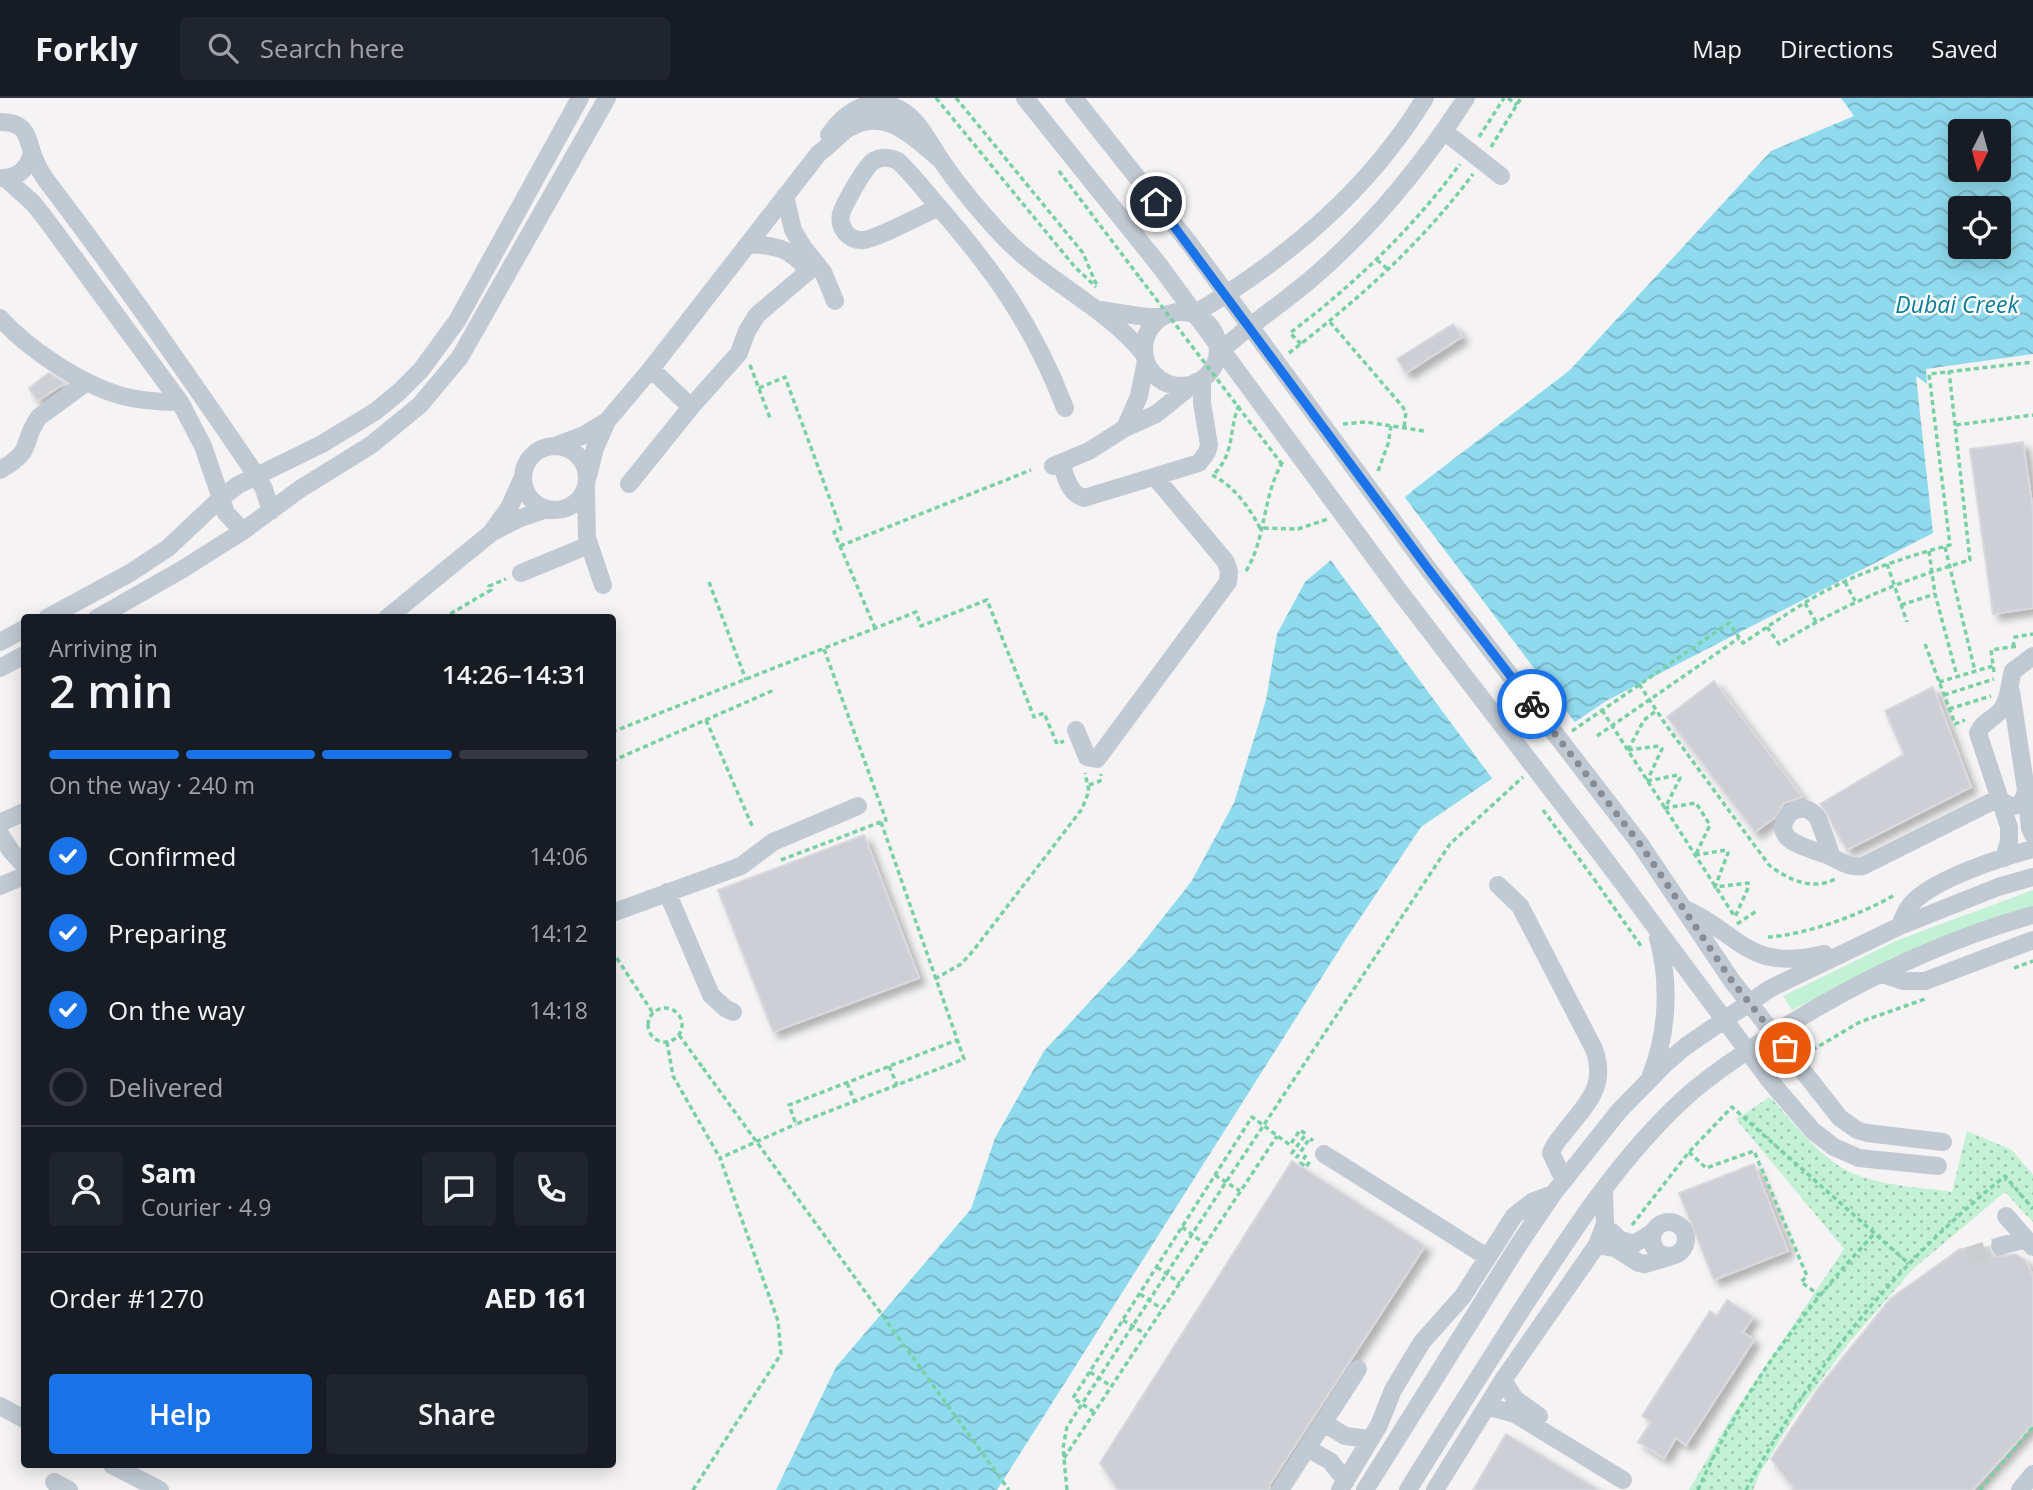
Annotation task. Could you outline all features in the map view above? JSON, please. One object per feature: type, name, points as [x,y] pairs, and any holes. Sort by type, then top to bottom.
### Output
[{"type":"street","points":[[54,614],[130,573],[168,548],[221,498],[256,475],[322,444],[376,411],[421,370],[457,321],[580,98]]},
{"type":"street","points":[[104,614],[243,531],[397,426],[441,382],[477,330],[607,98]]},
{"type":"street","points":[[1025,98],[1159,265],[1400,592],[1607,862],[1723,1020],[1813,1130],[1834,1147],[1859,1158],[1938,1166]]},
{"type":"street","points":[[1074,98],[1189,243],[1429,570],[1640,844],[1749,1002],[1833,1110],[1848,1125],[1867,1133],[1943,1142]]},
{"type":"street","points":[[1194,314],[1242,286],[1276,261],[1329,215],[1382,157],[1425,98]]},
{"type":"street","points":[[1218,353],[1343,250],[1400,190],[1445,132],[1466,98]]},
{"type":"street","points":[[603,585],[588,541],[584,513],[587,482],[595,448],[607,421],[750,244],[820,153],[830,133],[844,116],[862,106],[882,104],[909,117],[1013,246],[1055,282],[1097,309],[1122,330],[1145,357],[1152,372],[1161,380],[1184,385],[1199,381]]},
{"type":"street","points":[[0,122],[16,125],[29,136],[32,153],[47,182],[152,325],[256,475],[271,511]]},
{"type":"street","points":[[1445,132],[1501,176]]},
{"type":"street","points":[[2,178],[20,173],[30,161],[32,153]]},
{"type":"street","points":[[939,207],[863,240],[850,236],[842,226],[844,208],[867,167],[885,157],[902,165],[939,207],[989,266],[1034,338],[1065,408]]},
{"type":"street","points":[[2,178],[26,197],[44,218],[180,402],[203,446],[231,520],[243,531]]},
{"type":"street","points":[[785,196],[793,230],[813,267]]},
{"type":"street","points":[[750,244],[783,248],[813,267],[828,282],[831,303]]},
{"type":"street","points":[[989,266],[1013,246]]},
{"type":"street","points":[[629,484],[691,407],[735,358],[757,315],[813,267]]},
{"type":"street","points":[[1097,309],[1146,317],[1162,317],[1172,313],[1194,314],[1208,323],[1216,337],[1218,353],[1213,368],[1156,414],[1057,465],[1071,490],[1084,498],[1199,463],[1207,452],[1209,438],[1199,381]]},
{"type":"street","points":[[1125,428],[1139,396],[1148,332],[1162,317]]},
{"type":"street","points":[[0,318],[23,342],[104,390],[138,400],[180,402]]},
{"type":"street","points":[[651,369],[691,407]]},
{"type":"street","points":[[0,470],[23,454],[33,424],[39,417],[87,382]]},
{"type":"street","points":[[491,533],[509,508],[522,479],[526,461],[532,454],[584,435],[607,421]]},
{"type":"street","points":[[396,614],[491,533],[518,519],[550,510],[561,510],[576,502],[587,482],[582,459],[567,447],[558,445]]},
{"type":"street","points":[[1076,730],[1087,757],[1097,759],[1228,582],[1226,562],[1155,477]]},
{"type":"street","points":[[522,479],[532,501],[575,524],[588,541]]},
{"type":"street","points":[[521,573],[588,541]]},
{"type":"street","points":[[0,642],[21,631]]},
{"type":"street","points":[[2004,858],[2009,841],[2009,827],[1978,738],[1984,718],[2004,706],[2000,690],[2028,650]]},
{"type":"street","points":[[0,668],[21,657]]},
{"type":"street","points":[[2000,690],[2016,729],[2033,835]]},
{"type":"street","points":[[1984,718],[2004,722],[2016,729]]},
{"type":"street","points":[[1999,798],[2010,807],[2016,807],[2022,803],[2026,790]]},
{"type":"street","points":[[1832,857],[1844,865],[1857,867],[1869,864],[1999,798]]},
{"type":"street","points":[[616,911],[741,866],[773,842],[858,806]]},
{"type":"street","points":[[0,823],[21,813]]},
{"type":"street","points":[[0,834],[21,862]]},
{"type":"street","points":[[1899,926],[1906,911],[1918,898],[1954,878],[2033,849]]},
{"type":"street","points":[[0,886],[21,877]]},
{"type":"street","points":[[1365,1490],[1519,1244],[1558,1187],[1619,1111],[1647,1086],[1665,1064],[1771,988],[1899,926],[1998,887],[2033,877]]},
{"type":"street","points":[[1498,885],[1520,906],[1594,1049],[1599,1064],[1599,1080],[1593,1095],[1551,1153],[1558,1187]]},
{"type":"street","points":[[667,892],[711,995],[733,1012]]},
{"type":"street","points":[[1683,908],[1706,918],[1743,947],[1769,957],[1797,960],[1845,951]]},
{"type":"street","points":[[1408,1490],[1550,1266],[1604,1189],[1644,1141],[1688,1095],[1747,1051],[1841,995],[1950,944],[2033,915]]},
{"type":"street","points":[[1647,1086],[1661,1043],[1666,997],[1662,952],[1655,928]]},
{"type":"street","points":[[1882,974],[1903,981],[1925,982],[2033,940]]},
{"type":"street","points":[[1316,1150],[1487,1257]]},
{"type":"street","points":[[1343,1485],[1379,1425],[1393,1390],[1413,1354],[1454,1309],[1514,1216],[1558,1187]]},
{"type":"street","points":[[1435,1490],[1503,1380],[1597,1245],[1605,1224],[1604,1189]]},
{"type":"street","points":[[2006,1216],[2030,1243]]},
{"type":"street","points":[[1597,1245],[1615,1248],[1625,1246],[1639,1242],[1663,1223],[1676,1223],[1682,1227],[1687,1240],[1682,1252],[1645,1264],[1639,1263],[1625,1246],[1605,1224]]},
{"type":"street","points":[[1653,1232],[1653,1246],[1657,1251],[1669,1256]]},
{"type":"street","points":[[2000,1245],[2030,1243]]},
{"type":"street","points":[[1280,1490],[1358,1369]]},
{"type":"street","points":[[1487,1406],[1515,1414],[1625,1477],[1515,1399],[1503,1380]]},
{"type":"street","points":[[0,1406],[21,1417]]},
{"type":"street","points":[[1324,1423],[1345,1436],[1370,1439]]},
{"type":"street","points":[[1307,1448],[1331,1461],[1343,1485]]},
{"type":"street","points":[[118,1468],[160,1490]]},
{"type":"street","points":[[2020,1490],[2033,1474]]},
{"type":"path","points":[[936,98],[1074,265],[1100,291],[1083,253],[956,98]]},
{"type":"path","points":[[1281,359],[1330,322],[1389,271],[1438,218],[1476,156],[1506,98],[1517,104]]},
{"type":"path","points":[[1301,344],[1290,333],[1348,288],[1377,260],[1476,156],[1521,98]]},
{"type":"path","points":[[1053,163],[1140,278]]},
{"type":"path","points":[[1377,260],[1389,271]]},
{"type":"path","points":[[1330,322],[1402,406],[1406,412],[1404,428]]},
{"type":"path","points":[[743,346],[770,418]]},
{"type":"path","points":[[1565,737],[1729,623],[1743,643],[1804,603],[1845,582],[1887,564],[1950,545],[1929,374],[2033,362]]},
{"type":"path","points":[[1767,627],[1779,644],[1855,601],[1894,584],[1970,560],[1948,372]]},
{"type":"path","points":[[759,388],[785,377],[841,529],[834,532],[875,628]]},
{"type":"path","points":[[1213,475],[1227,457],[1233,423],[1242,398]]},
{"type":"path","points":[[1956,425],[2033,415]]},
{"type":"path","points":[[1182,469],[1213,475],[1240,498],[1260,528]]},
{"type":"path","points":[[840,546],[1031,470]]},
{"type":"path","points":[[1945,546],[1975,671]]},
{"type":"path","points":[[1929,551],[1935,594],[1957,676]]},
{"type":"path","points":[[1887,564],[1907,622]]},
{"type":"path","points":[[450,614],[491,590],[489,586],[521,573]]},
{"type":"path","points":[[709,582],[746,680]]},
{"type":"path","points":[[1845,582],[1855,601]]},
{"type":"path","points":[[1901,605],[1935,594]]},
{"type":"path","points":[[616,731],[916,612],[921,626],[987,600],[1034,718],[1044,713],[1057,744]]},
{"type":"path","points":[[1804,603],[1816,622]]},
{"type":"path","points":[[2013,647],[2015,637],[2033,634]]},
{"type":"path","points":[[1597,736],[1739,638]]},
{"type":"path","points":[[1925,644],[1955,724],[1984,718]]},
{"type":"path","points":[[1949,709],[2000,690],[1994,679],[1991,650],[2013,647],[2028,650]]},
{"type":"path","points":[[780,860],[886,820],[824,649]]},
{"type":"path","points":[[1938,682],[1993,666]]},
{"type":"path","points":[[1944,695],[1994,679]]},
{"type":"path","points":[[1639,684],[1656,712],[1761,856],[1780,873],[1802,883],[1828,883],[1857,867]]},
{"type":"path","points":[[616,759],[774,690]]},
{"type":"path","points":[[1602,710],[1738,923]]},
{"type":"path","points":[[1628,750],[1644,720],[1656,712]]},
{"type":"path","points":[[706,720],[752,828]]},
{"type":"path","points":[[1628,750],[1659,746],[1662,750],[1647,781]]},
{"type":"path","points":[[935,979],[955,968],[973,951],[1082,809],[1089,791],[1083,765]]},
{"type":"path","points":[[1067,1490],[1064,1439],[1067,1427],[1450,844],[1529,771]]},
{"type":"path","points":[[1647,781],[1678,775],[1680,778],[1665,808]]},
{"type":"path","points":[[1665,808],[1696,803],[1710,825],[1695,855]]},
{"type":"path","points":[[720,1158],[796,1124],[964,1059],[881,822]]},
{"type":"path","points":[[1695,855],[1727,850],[1715,887]]},
{"type":"path","points":[[1594,879],[1644,951]]},
{"type":"path","points":[[1715,887],[1748,883],[1735,918]]},
{"type":"path","points":[[1769,957],[1760,937],[1789,935],[1820,927],[1902,890]]},
{"type":"path","points":[[616,957],[653,1013]]},
{"type":"path","points":[[2006,971],[2033,961]]},
{"type":"path","points":[[1812,1050],[1860,1022],[1925,999]]},
{"type":"path","points":[[679,1035],[667,1042],[654,1038],[649,1033],[648,1019],[653,1013],[666,1008],[678,1014],[681,1021],[679,1035],[1009,1490]]},
{"type":"path","points":[[796,1124],[789,1105],[957,1040]]},
{"type":"path","points":[[667,1042],[673,1076],[720,1158],[778,1321],[781,1354],[693,1490]]},
{"type":"path","points":[[890,1066],[897,1085]]},
{"type":"path","points":[[847,1083],[855,1101]]},
{"type":"path","points":[[1625,1246],[1689,1152],[1731,1107],[1908,1263]]},
{"type":"path","points":[[1094,1412],[1073,1398],[1252,1117],[1290,1145],[1300,1130],[1306,1134],[1292,1153],[1297,1157],[1310,1139],[1318,1150],[1306,1167],[1301,1163],[1316,1150]]},
{"type":"path","points":[[1064,1458],[1277,1136]]},
{"type":"path","points":[[1689,1152],[1706,1168],[1754,1151],[1807,1276],[1801,1282],[1819,1296]]},
{"type":"path","points":[[1215,1175],[1240,1191]]},
{"type":"path","points":[[1746,1490],[1817,1373],[1876,1298],[1908,1263],[1969,1205],[2005,1176],[2033,1209]]},
{"type":"path","points":[[1182,1227],[1205,1244]]},
{"type":"path","points":[[1698,1490],[1743,1404],[1779,1348],[1819,1296],[1874,1234]]},
{"type":"path","points":[[1157,1267],[1180,1283]]},
{"type":"path","points":[[1140,1294],[1162,1309]]},
{"type":"path","points":[[1123,1320],[1145,1334]]},
{"type":"path","points":[[1090,1372],[1111,1386]]},
{"type":"path","points":[[1980,1490],[2033,1427]]},
{"type":"green space","points":[[2033,890],[2033,906],[1903,955],[1792,1010],[1783,996],[1898,940]]},
{"type":"green space","points":[[1770,1097],[1828,1158],[1850,1172],[1887,1183],[1952,1192],[1967,1131],[2012,1150],[2033,1175],[2033,1222],[2005,1192],[1913,1269],[1847,1345],[1792,1420],[1760,1473],[1753,1490],[1689,1490],[1732,1416],[1844,1249],[1736,1119]]},
{"type":"water","name":"Dubai Creek","points":[[1841,98],[2033,98],[2033,354],[1926,369],[1927,384],[1916,376],[1933,533],[1606,701],[1421,827],[1346,939],[997,1490],[776,1490],[836,1367],[971,1209],[995,1138],[1044,1051],[1135,953],[1191,882],[1234,803],[1266,700],[1277,634],[1305,582],[1417,487],[1570,370],[1771,151],[1854,116]]},
{"type":"pier","points":[[1403,495],[1577,725],[1494,781],[1329,558]]},
{"type":"building","points":[[1453,324],[1462,337],[1406,373],[1397,359]]},
{"type":"building","points":[[49,373],[65,383],[37,401],[29,388]]},
{"type":"building","points":[[2023,442],[2033,511],[2033,608],[1993,614],[1970,449]]},
{"type":"building","points":[[1714,681],[1802,797],[1784,803],[1774,818],[1755,832],[1667,717]]},
{"type":"building","points":[[1933,687],[1971,787],[1847,850],[1820,804],[1904,754],[1885,711]]},
{"type":"building","points":[[864,835],[919,978],[773,1032],[718,890]]},
{"type":"building","points":[[1292,1161],[1425,1246],[1270,1484],[1269,1490],[1118,1490],[1100,1463]]},
{"type":"building","points":[[1754,1164],[1788,1251],[1714,1280],[1679,1193]]},
{"type":"building","points":[[1989,1247],[1996,1257],[2015,1254],[2026,1261],[2033,1276],[2033,1424],[1973,1490],[1795,1490],[1771,1459],[1819,1387],[1890,1299],[1960,1249]]},
{"type":"building","points":[[1727,1300],[1753,1317],[1743,1332],[1754,1340],[1686,1445],[1676,1438],[1664,1458],[1638,1442],[1651,1422],[1642,1416],[1710,1311],[1717,1316]]},
{"type":"building","points":[[1506,1434],[1599,1490],[1473,1490]]},
{"type":"tunnel","points":[[1968,1256],[2000,1246]]},
{"type":"way so far","points":[[1532,704],[1640,844],[1732,981],[1785,1048]]},
{"type":"route","points":[[1156,202],[1429,570],[1532,704]]}]
